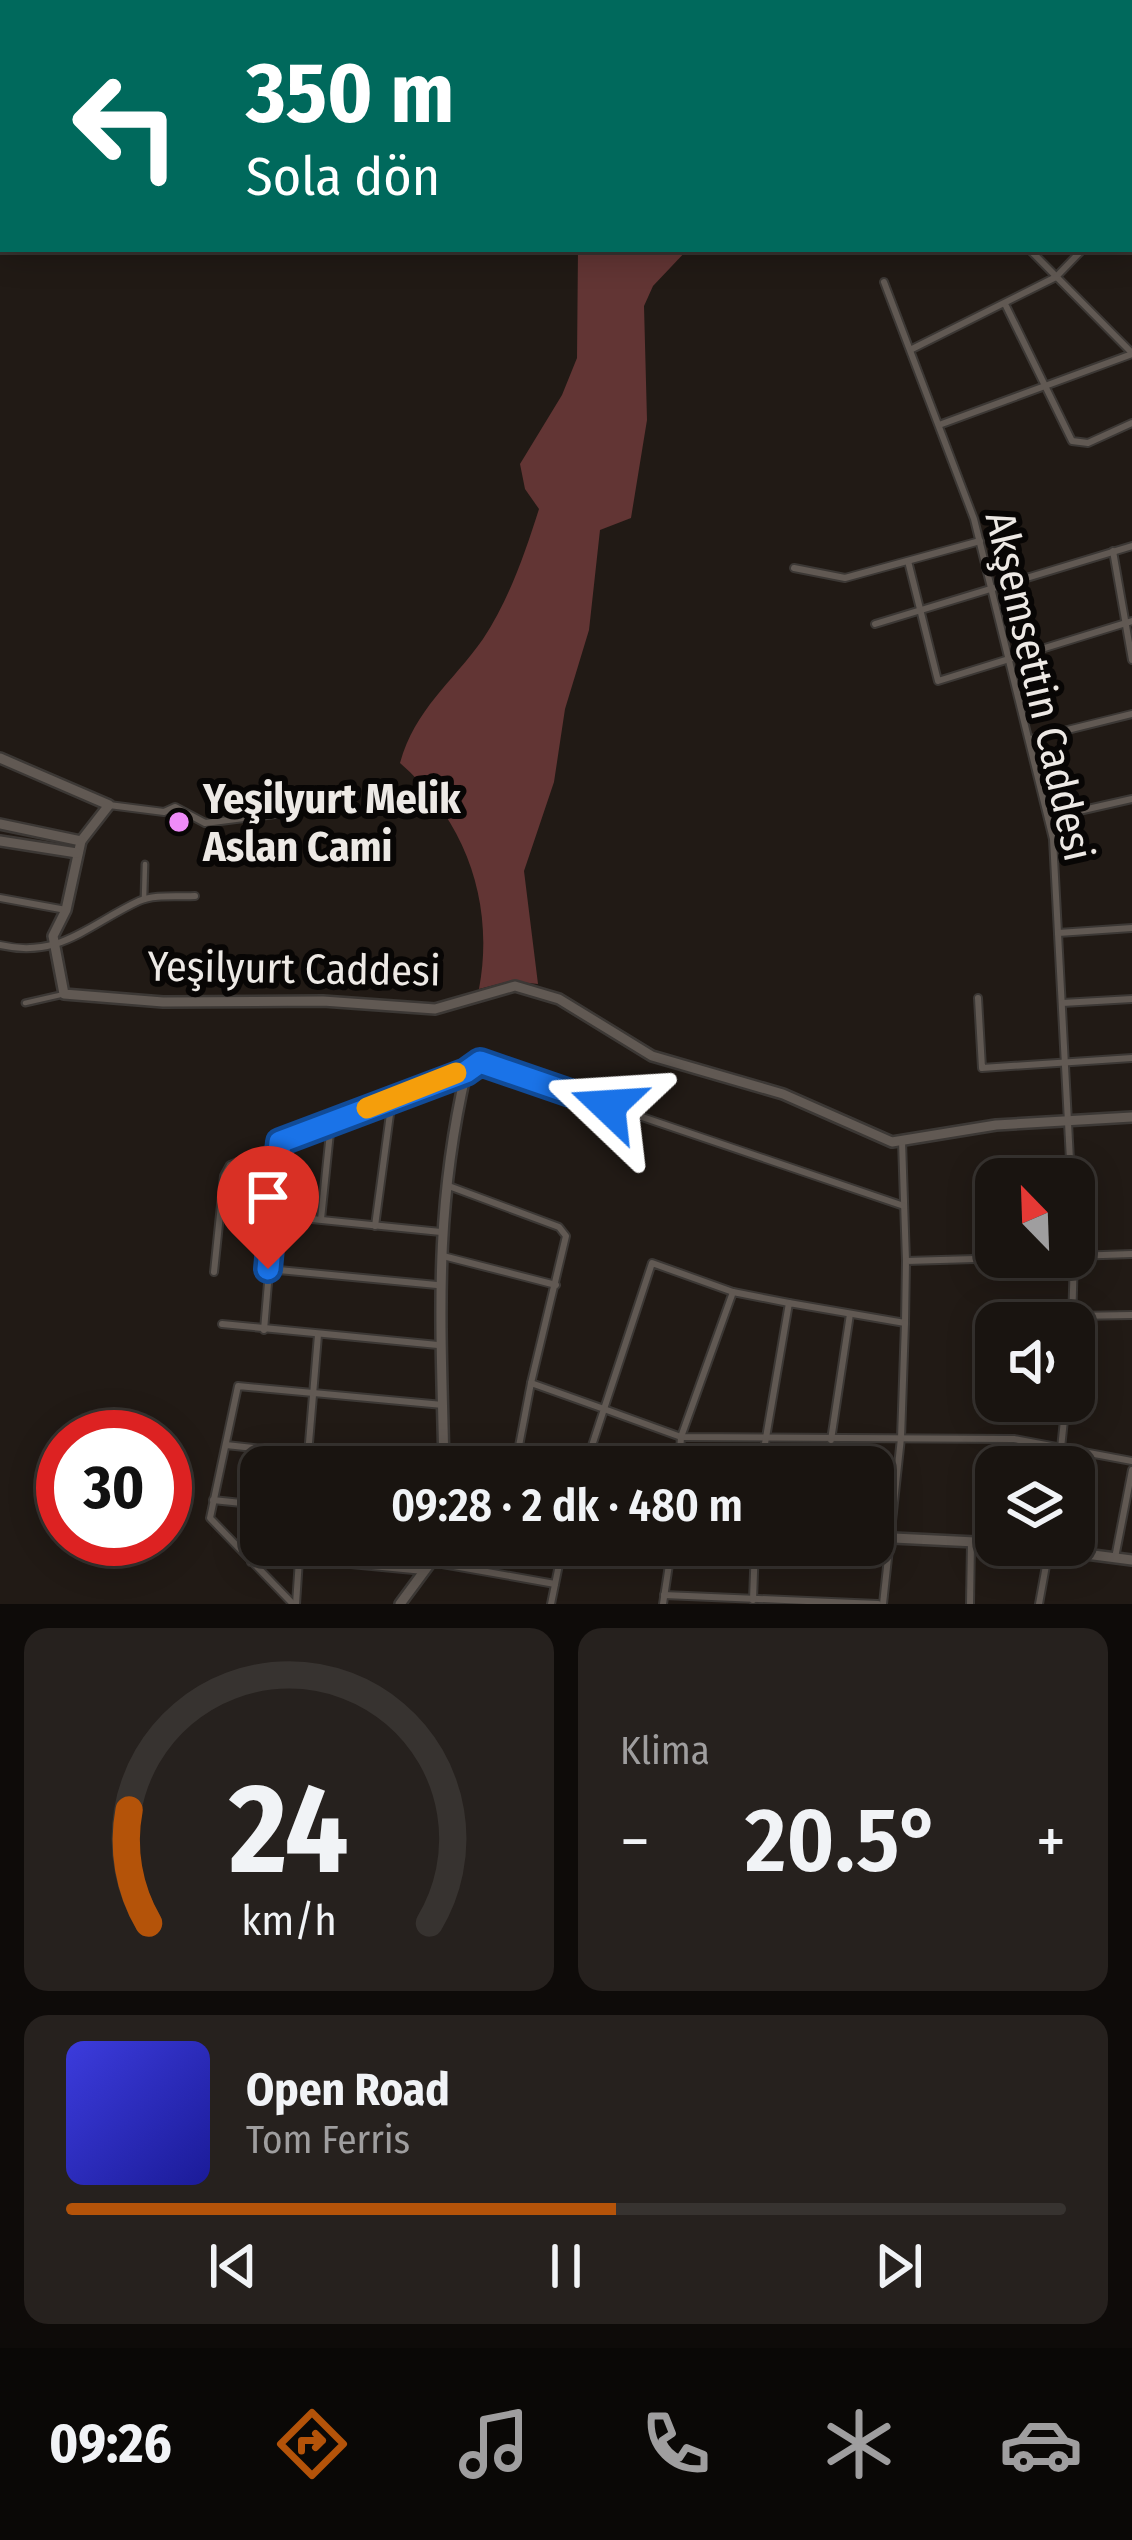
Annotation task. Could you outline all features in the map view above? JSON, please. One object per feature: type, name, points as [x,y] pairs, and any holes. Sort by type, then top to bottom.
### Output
[{"type":"street","points":[[939,425],[1132,353],[1032,252]]},
{"type":"street","points":[[911,350],[1057,277],[1080,252]]},
{"type":"street","name":"Akşemsettin Caddesi","points":[[884,282],[980,542],[1048,818],[1070,1158]]},
{"type":"street","points":[[1006,305],[1044,388],[1077,444],[1132,423]]},
{"type":"street","points":[[794,568],[833,579],[980,542]]},
{"type":"street","points":[[875,624],[1132,546]]},
{"type":"street","points":[[1113,551],[1129,622],[1132,661]]},
{"type":"street","points":[[908,561],[938,681],[1129,622]]},
{"type":"street","points":[[1030,740],[1132,714]]},
{"type":"street","points":[[0,758],[109,806],[164,812],[176,807],[205,823],[283,813]]},
{"type":"street","points":[[1048,818],[1132,799]]},
{"type":"street","points":[[25,1003],[64,994],[53,936],[66,910],[81,841],[109,806]]},
{"type":"street","points":[[77,854],[1,842],[3,824],[81,841]]},
{"type":"street","points":[[143,898],[145,864]]},
{"type":"street","points":[[0,945],[55,947],[90,933],[143,898],[195,896]]},
{"type":"street","points":[[0,898],[66,910]]},
{"type":"street","points":[[1058,934],[1132,928]]},
{"type":"street","name":"Yeşilyurt Caddesi","points":[[64,994],[435,1009],[501,988],[530,988],[559,999],[652,1056],[783,1094],[868,1135],[902,1141],[1068,1119],[1132,1118]]},
{"type":"street","points":[[978,998],[982,1068],[1132,1058]]},
{"type":"street","points":[[1062,1003],[1132,999]]},
{"type":"street","points":[[214,1272],[227,1168],[280,1142],[486,1062],[904,1206]]},
{"type":"street","points":[[444,1446],[437,1286],[445,1185],[466,1072]]},
{"type":"street","points":[[375,1226],[392,1098]]},
{"type":"street","points":[[321,1219],[331,1123]]},
{"type":"street","points":[[894,1488],[901,1438],[905,1323],[902,1141]]},
{"type":"street","points":[[264,1330],[280,1142]]},
{"type":"street","points":[[445,1185],[562,1229],[568,1242],[519,1446]]},
{"type":"street","points":[[272,1215],[441,1232]]},
{"type":"street","points":[[1095,1256],[1132,1255]]},
{"type":"street","points":[[439,1256],[556,1285]]},
{"type":"street","points":[[906,1261],[975,1259]]},
{"type":"street","points":[[592,1446],[652,1263],[733,1292],[905,1323]]},
{"type":"street","points":[[268,1269],[437,1286]]},
{"type":"street","points":[[680,1446],[733,1292]]},
{"type":"street","points":[[763,1446],[789,1303]]},
{"type":"street","points":[[831,1440],[850,1314]]},
{"type":"street","points":[[1095,1318],[1132,1315]]},
{"type":"street","points":[[222,1324],[438,1346]]},
{"type":"street","points":[[309,1446],[318,1335]]},
{"type":"street","points":[[531,1383],[681,1437],[1014,1438],[1056,1446]]},
{"type":"street","points":[[240,1551],[212,1523],[238,1386],[443,1405]]},
{"type":"street","points":[[226,1445],[240,1446]]},
{"type":"street","points":[[1095,1456],[1132,1466],[1115,1558]]},
{"type":"street","points":[[213,1500],[240,1503]]},
{"type":"street","points":[[894,1538],[975,1542]]},
{"type":"street","points":[[970,1604],[971,1542]]},
{"type":"street","points":[[1095,1554],[1132,1560]]},
{"type":"street","points":[[255,1566],[294,1604]]},
{"type":"street","points":[[294,1604],[298,1566]]},
{"type":"street","points":[[412,1566],[555,1584]]},
{"type":"street","points":[[551,1604],[559,1566]]},
{"type":"street","points":[[669,1566],[663,1600],[880,1604],[884,1566]]},
{"type":"street","points":[[753,1603],[754,1566]]},
{"type":"street","points":[[1039,1604],[1046,1566]]},
{"type":"street","points":[[400,1604],[428,1567]]},
{"type":"shaded area","points":[[578,252],[685,252],[653,286],[644,306],[647,420],[631,518],[600,530],[589,630],[565,709],[554,782],[524,871],[538,984],[510,981],[479,989],[483,926],[470,866],[442,811],[400,763],[415,727],[471,655],[508,592],[539,509],[525,489],[520,464],[562,395],[577,358]]},
{"type":"slow traffic","points":[[367,1108],[456,1073]]},
{"type":"place","name":"Yeşilyurt Melik Aslan Cami","points":[[179,822]]},
{"type":"route","points":[[268,1269],[280,1142],[466,1072],[480,1062],[608,1106]]}]
